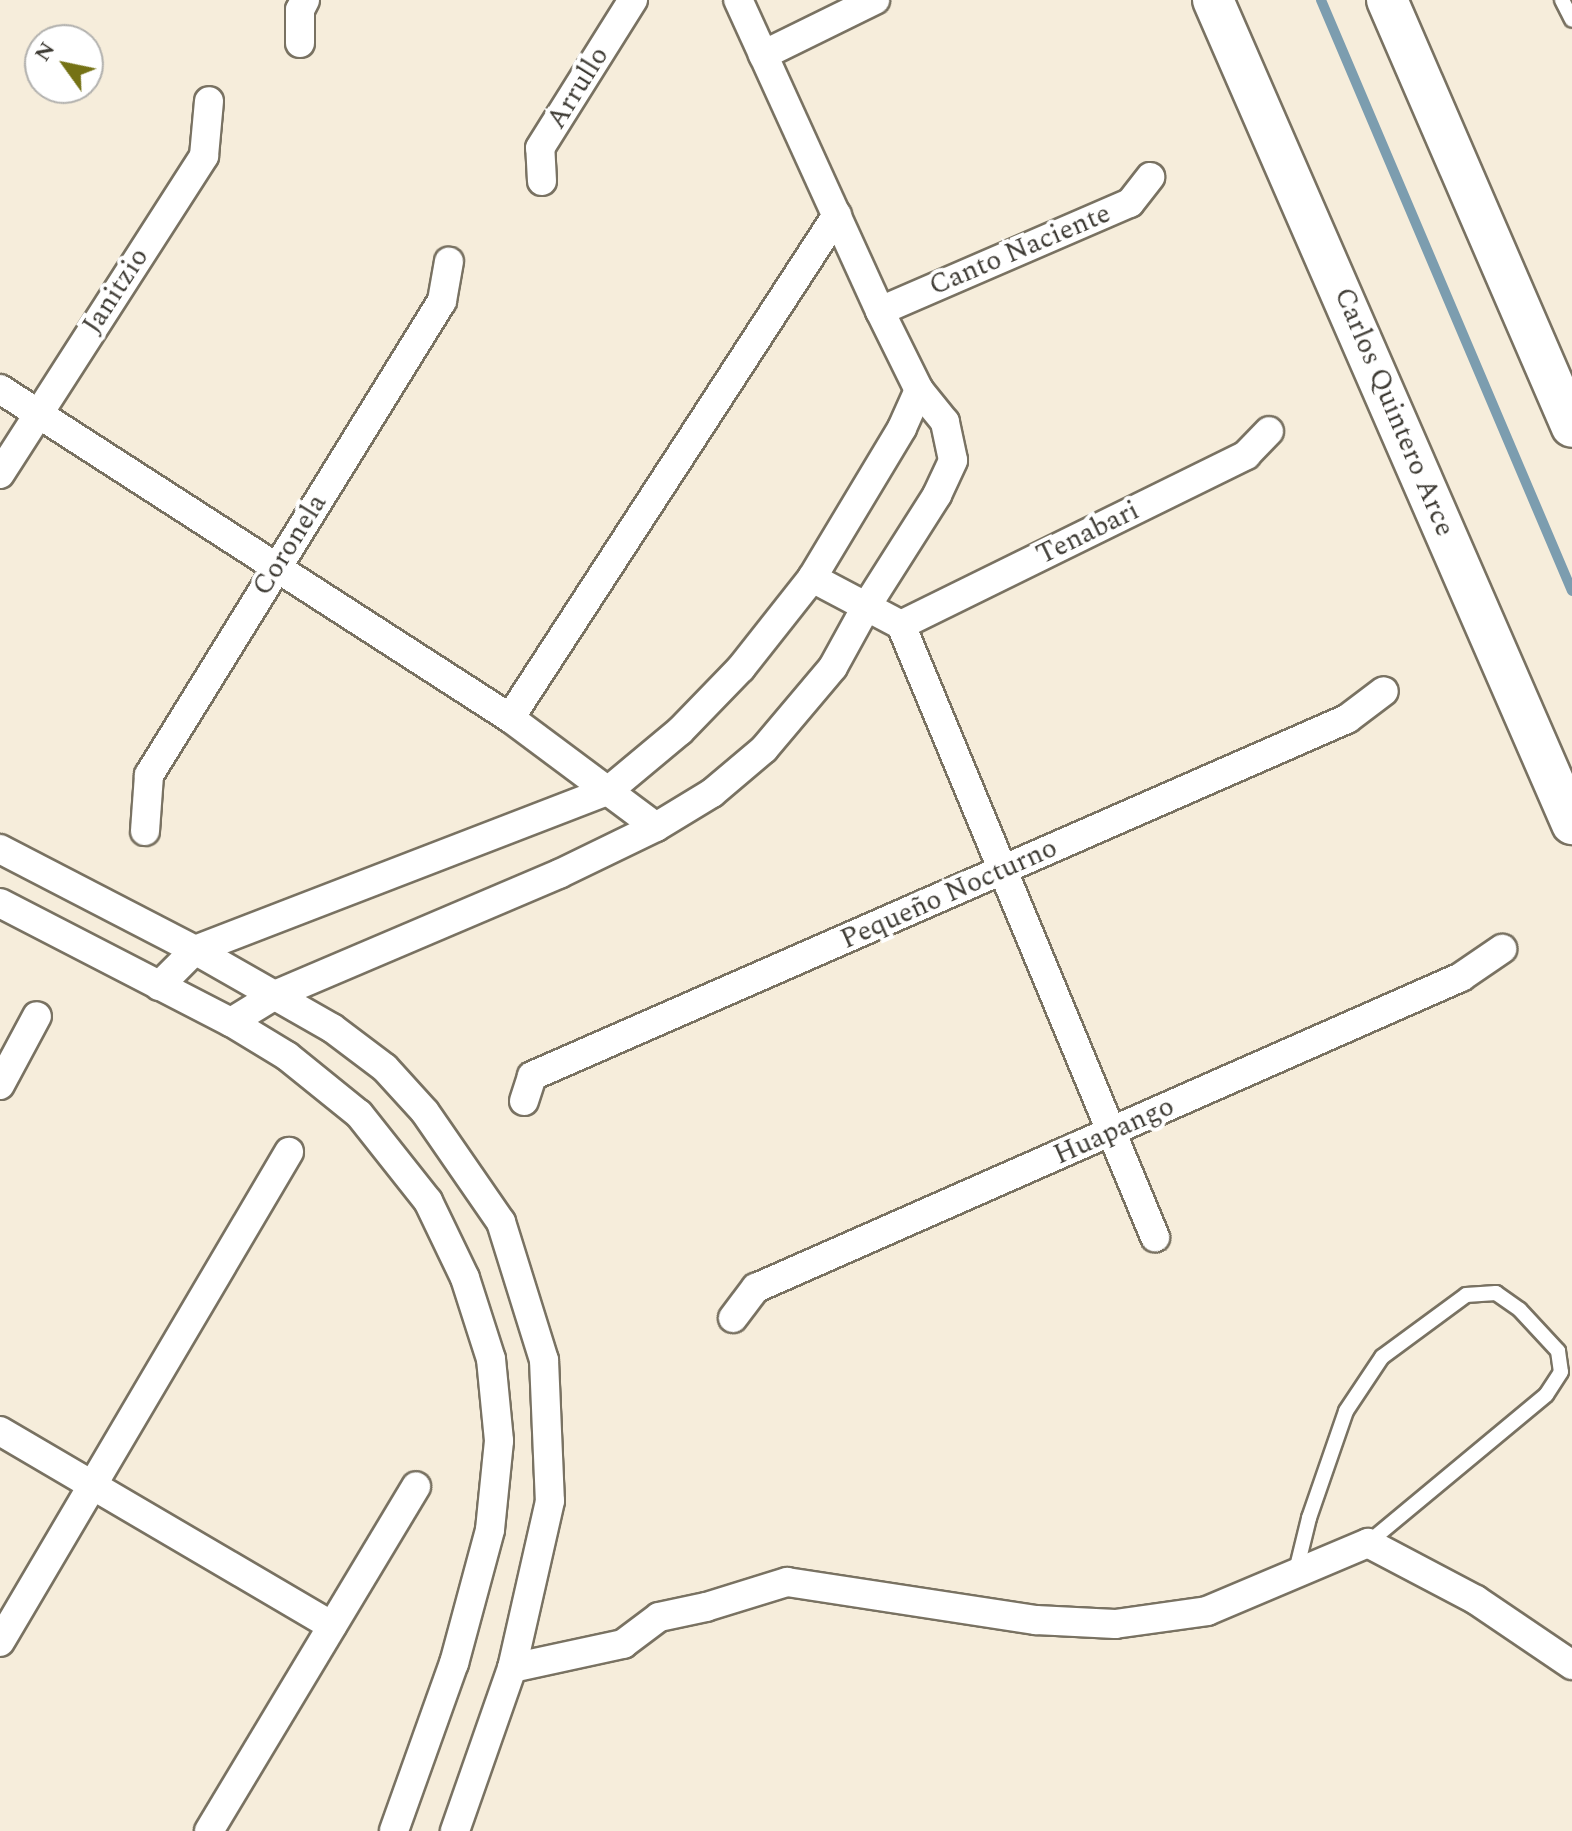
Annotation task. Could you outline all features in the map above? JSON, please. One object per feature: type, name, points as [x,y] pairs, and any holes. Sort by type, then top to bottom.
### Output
[{"type":"main road","name":"Carlos Quintero Arce","points":[[1213,0],[1572,824]]},
{"type":"main road","points":[[1387,0],[1572,427]]},
{"type":"street","points":[[300,43],[300,10],[305,0]]},
{"type":"street","name":"Arrullo","points":[[542,181],[540,148],[633,0]]},
{"type":"street","points":[[231,1022],[275,995],[559,874],[656,827],[712,793],[764,749],[833,667],[866,607],[924,518],[953,460],[945,422],[919,390],[880,311],[738,0]]},
{"type":"street","points":[[763,55],[875,0]]},
{"type":"street","name":"Janitzio","points":[[0,474],[204,156],[209,101]]},
{"type":"street","name":"Canto Naciente","points":[[880,311],[1130,203],[1150,177]]},
{"type":"street","points":[[510,718],[837,215]]},
{"type":"street","name":"Coronela","points":[[145,831],[149,775],[442,301],[449,262]]},
{"type":"street","points":[[0,389],[510,718],[656,827]]},
{"type":"street","points":[[159,986],[195,950],[608,791],[680,731],[741,668],[812,578],[902,428],[919,390]]},
{"type":"street","name":"Tenabari","points":[[901,625],[1246,455],[1269,431]]},
{"type":"street","points":[[812,578],[901,625],[1155,1237]]},
{"type":"street","name":"Pequeño Nocturno","points":[[524,1101],[532,1076],[1347,719],[1384,691]]},
{"type":"street","points":[[0,849],[195,950],[332,1028],[385,1068],[425,1112],[501,1222],[544,1360],[550,1501],[512,1668],[455,1831]]},
{"type":"street","points":[[0,903],[231,1022],[287,1056],[359,1114],[428,1201],[465,1278],[491,1359],[499,1441],[490,1530],[454,1663],[394,1831]]},
{"type":"street","name":"Huapango","points":[[733,1318],[756,1288],[1461,977],[1502,949]]},
{"type":"street","points":[[0,1085],[37,1016]]},
{"type":"street","points":[[0,1642],[289,1152]]},
{"type":"street","points":[[0,1431],[332,1626]]},
{"type":"street","points":[[209,1831],[416,1486]]},
{"type":"street","points":[[512,1668],[623,1644],[659,1617],[706,1607],[787,1582],[1036,1620],[1115,1624],[1207,1611],[1368,1543],[1476,1600],[1572,1665]]},
{"type":"lane","points":[[1562,0],[1572,20]]},
{"type":"lane","points":[[1296,1571],[1309,1518],[1346,1411],[1382,1357],[1466,1295],[1496,1293],[1520,1310],[1558,1351],[1561,1372],[1546,1395],[1368,1543]]},
{"type":"waterway","points":[[1321,0],[1572,591]]}]
